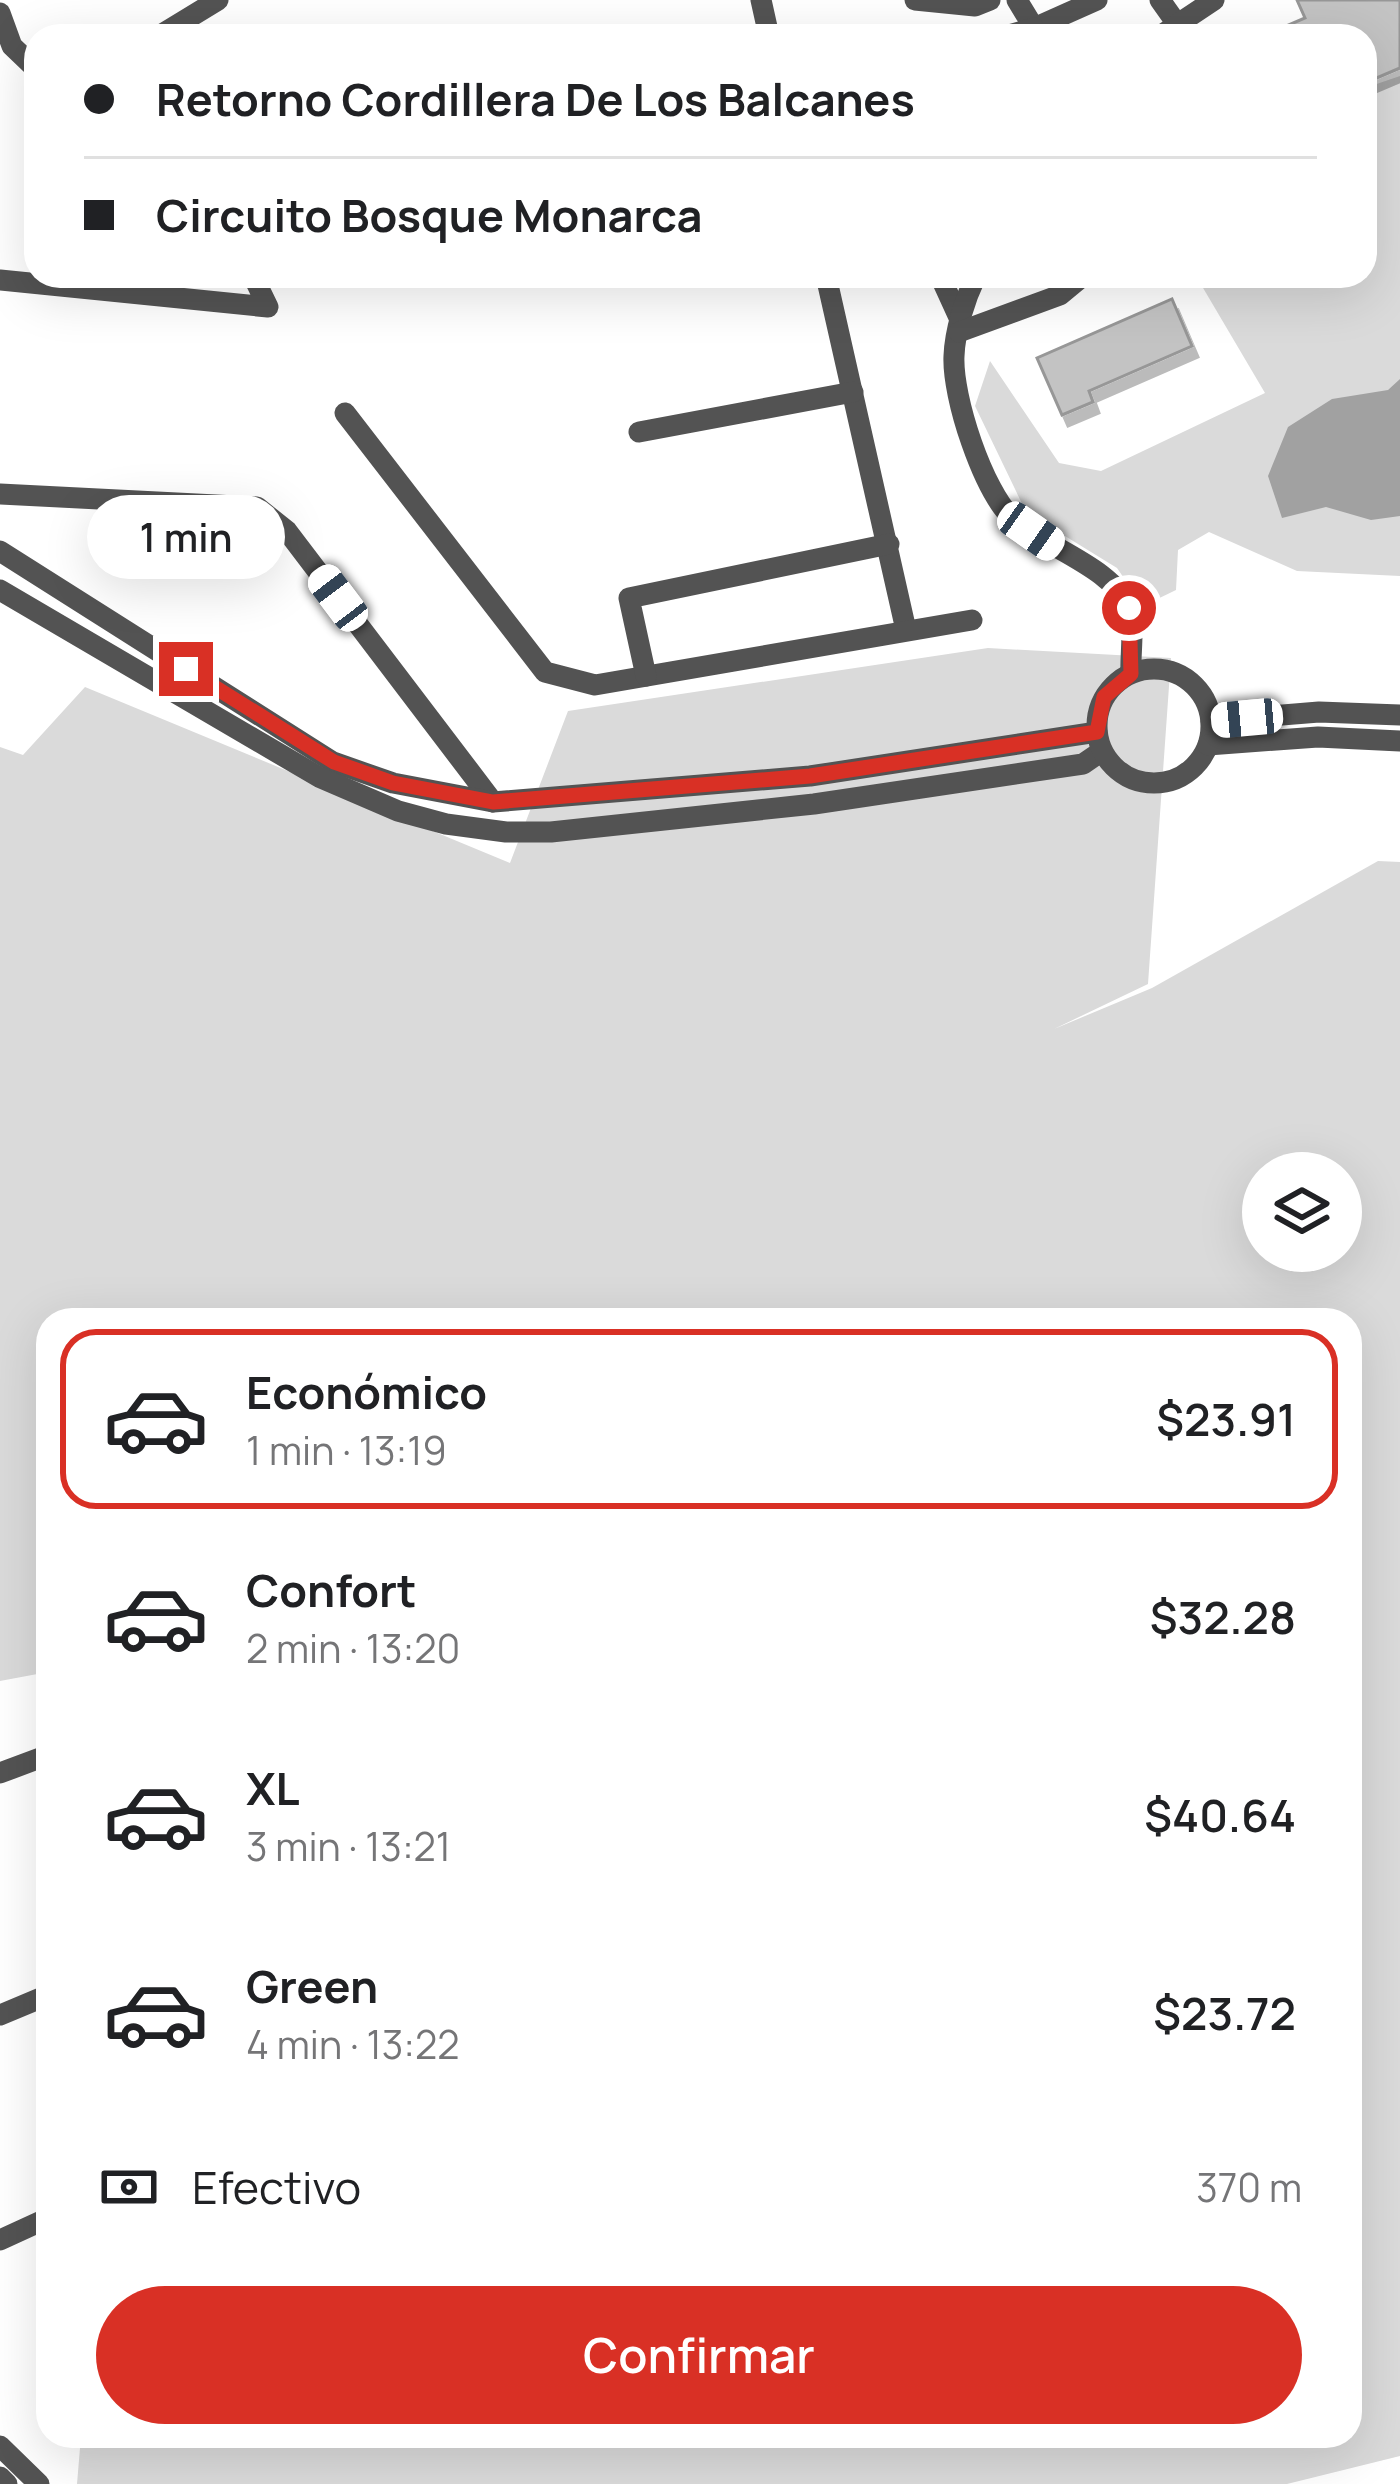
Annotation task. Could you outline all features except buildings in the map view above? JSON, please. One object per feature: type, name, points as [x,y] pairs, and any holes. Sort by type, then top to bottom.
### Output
[{"type":"street","points":[[179,24],[218,0]]},
{"type":"street","points":[[915,0],[975,6],[990,0]]},
{"type":"street","points":[[1051,24],[1097,0]]},
{"type":"street","points":[[1178,24],[1213,0]]},
{"type":"street","points":[[0,13],[12,46],[24,57]]},
{"type":"street","points":[[0,66],[12,46]]},
{"type":"street","points":[[79,288],[268,307],[259,288]]},
{"type":"street","points":[[829,288],[906,630]]},
{"type":"street","points":[[945,288],[960,327]]},
{"type":"street","points":[[972,288],[954,356],[961,412],[982,467],[1010,517],[1099,572],[1129,608],[1131,674]]},
{"type":"street","points":[[960,327],[1060,296],[1069,288]]},
{"type":"street","points":[[640,432],[853,392]]},
{"type":"street","points":[[345,413],[545,672],[595,685],[972,620]]},
{"type":"street","points":[[0,494],[257,507],[287,531],[493,802]]},
{"type":"street","points":[[646,676],[629,598],[889,544]]},
{"type":"street","points":[[0,550],[334,762],[393,783],[493,802],[810,776],[1099,742]]},
{"type":"street","points":[[0,590],[319,777],[398,811],[446,824],[551,832],[814,803],[1083,764],[1099,742],[1104,697],[1131,674],[1152,669],[1173,672],[1192,683],[1205,700],[1211,721],[1208,745],[1199,762],[1167,783],[1129,778],[1113,767],[1099,742]]},
{"type":"street","points":[[1211,721],[1319,712],[1400,715]]},
{"type":"street","points":[[1208,745],[1318,737],[1400,741]]},
{"type":"street","points":[[0,1773],[36,1760]]},
{"type":"street","points":[[0,2015],[36,2000]]},
{"type":"street","points":[[0,2240],[36,2224]]},
{"type":"street","points":[[0,2446],[39,2484]]},
{"type":"street","points":[[0,2477],[7,2484]]},
{"type":"shaded area","points":[[1400,76],[1400,576],[1297,571],[1209,532],[1178,550],[1176,590],[1143,606],[1117,568],[1026,512],[975,406],[990,361],[1059,463],[1101,471],[1265,393],[1203,288],[1377,288],[1377,84]]},
{"type":"shaded area","points":[[1400,379],[1400,516],[1371,520],[1326,507],[1282,518],[1268,476],[1288,427],[1332,399],[1388,390]]},
{"type":"shaded area","points":[[988,648],[1171,658],[1148,984],[1054,1029],[1152,988],[1378,861],[1400,862],[1400,2456],[1287,2484],[77,2484],[80,2448],[1362,2448],[1362,1308],[36,1308],[36,1674],[0,1681],[0,747],[23,755],[85,687],[510,863],[568,711]]},
{"type":"route","points":[[186,669],[334,762],[393,783],[493,802],[810,776],[1097,732],[1104,697],[1131,674],[1129,608]]}]
